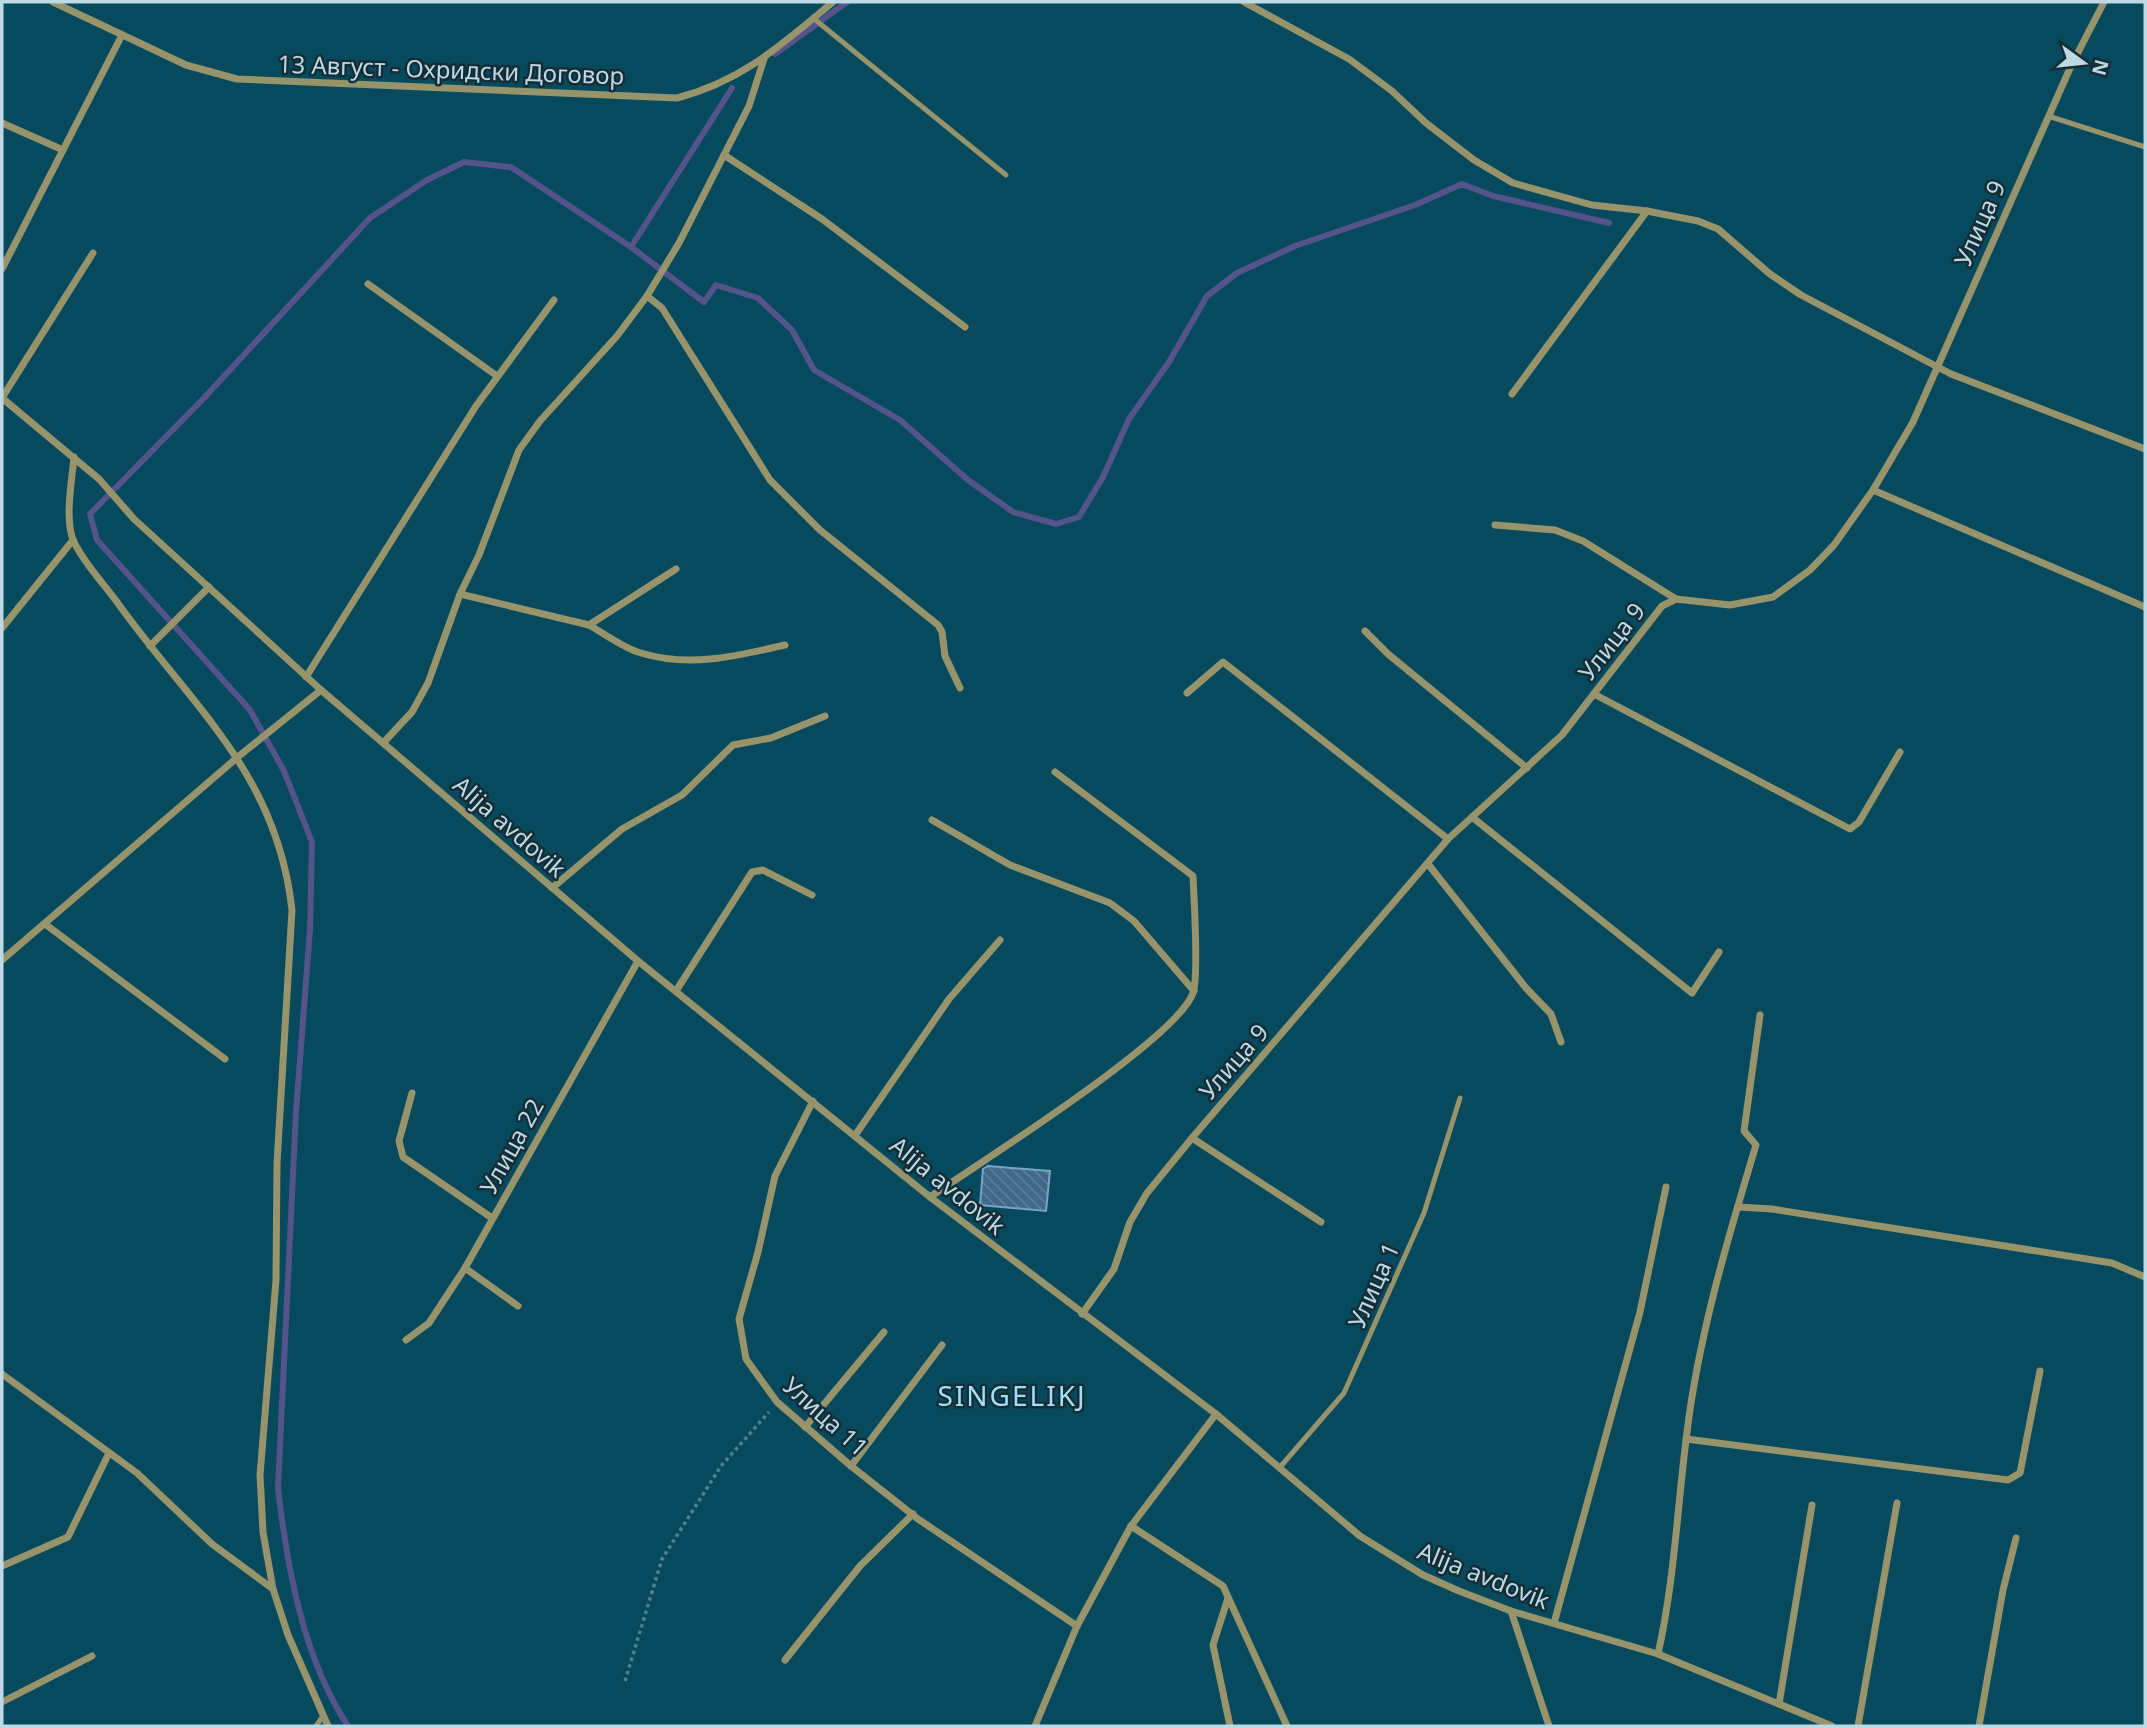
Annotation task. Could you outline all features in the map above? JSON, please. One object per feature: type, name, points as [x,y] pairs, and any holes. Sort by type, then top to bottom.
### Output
[{"type":"street","name":"13 Август - Охридски Договор","points":[[53,2],[186,65],[237,79],[677,98],[732,79],[764,58],[833,2]]},
{"type":"street","points":[[1244,2],[1349,60],[1392,91],[1435,131],[1474,160],[1513,183],[1592,205],[1647,211],[1699,221],[1718,229],[1770,274],[1801,295],[1936,365],[2145,449]]},
{"type":"street","name":"Улица 9","points":[[1082,1314],[1114,1269],[1130,1222],[1147,1193],[1448,839],[1562,734],[1661,606],[1676,599],[1730,605],[1773,597],[1810,570],[1833,544],[1873,490],[1913,422],[2048,116],[2104,2]]},
{"type":"street","points":[[2,269],[122,35]]},
{"type":"street","points":[[384,742],[421,699],[460,594],[479,555],[519,450],[540,421],[617,336],[657,280],[749,107],[764,58]]},
{"type":"street","points":[[2,123],[63,150]]},
{"type":"street","points":[[724,155],[822,219],[965,327]]},
{"type":"street","points":[[1512,394],[1647,211]]},
{"type":"street","points":[[93,253],[2,398],[74,457],[69,507],[73,540],[150,646],[239,757],[275,831],[288,872],[292,910],[277,1163],[276,1280],[260,1475],[263,1532],[273,1589],[288,1635],[328,1726]]},
{"type":"street","points":[[368,284],[497,376]]},
{"type":"street","points":[[647,296],[662,308],[770,480],[820,530],[937,625],[942,632],[945,656],[960,688]]},
{"type":"street","points":[[306,677],[497,376],[554,300]]},
{"type":"street","name":"Alija avdovik","points":[[74,457],[99,479],[134,519],[306,677],[638,961],[856,1134],[930,1197],[1281,1466],[1360,1536],[1423,1575],[1511,1611],[1658,1654],[1832,1726]]},
{"type":"street","points":[[1873,490],[2145,607]]},
{"type":"street","points":[[1495,525],[1555,530],[1583,541],[1676,599]]},
{"type":"street","points":[[2,628],[73,540]]},
{"type":"street","points":[[589,625],[676,569]]},
{"type":"street","points":[[150,646],[209,587]]},
{"type":"street","points":[[460,594],[589,625],[639,653],[667,659],[718,660],[785,645]]},
{"type":"street","points":[[1365,631],[1388,654],[1527,768]]},
{"type":"street","points":[[1187,693],[1223,662],[1448,839]]},
{"type":"street","points":[[2,960],[321,690]]},
{"type":"street","points":[[1594,694],[1850,829],[1859,822],[1900,752]]},
{"type":"street","points":[[552,888],[622,830],[682,795],[733,745],[771,738],[825,716]]},
{"type":"street","points":[[930,1197],[1113,1071],[1182,1012],[1194,992],[1194,876],[1055,772]]},
{"type":"street","points":[[1472,817],[1692,993],[1720,952]]},
{"type":"street","points":[[932,820],[1010,865],[1110,903],[1134,921],[1194,992]]},
{"type":"street","points":[[1429,864],[1526,988],[1551,1014],[1561,1042]]},
{"type":"street","points":[[676,991],[752,872],[763,870],[811,895]]},
{"type":"street","points":[[45,924],[225,1059]]},
{"type":"street","points":[[856,1134],[949,999],[1000,940]]},
{"type":"street","name":"Улица 22","points":[[406,1340],[429,1323],[465,1268],[638,961]]},
{"type":"street","points":[[1658,1654],[1668,1610],[1686,1439],[1706,1321],[1756,1145],[1744,1132],[1760,1015]]},
{"type":"street","points":[[412,1093],[398,1141],[403,1157],[492,1219]]},
{"type":"street","name":"Улица 11","points":[[813,1101],[775,1176],[739,1319],[746,1359],[777,1402],[851,1466],[913,1514],[1077,1626]]},
{"type":"street","points":[[1192,1138],[1321,1222]]},
{"type":"street","points":[[1554,1623],[1640,1312],[1666,1187]]},
{"type":"street","points":[[1738,1207],[1772,1209],[2112,1263],[2145,1277]]},
{"type":"street","points":[[465,1268],[518,1306]]},
{"type":"street","points":[[805,1427],[884,1332]]},
{"type":"street","points":[[851,1466],[942,1345]]},
{"type":"street","points":[[1686,1439],[2008,1480],[2020,1473],[2040,1371]]},
{"type":"street","points":[[2,1374],[137,1473],[212,1544],[273,1589]]},
{"type":"street","points":[[1035,1726],[1077,1626],[1131,1526],[1216,1415]]},
{"type":"street","points":[[2,1566],[68,1537],[109,1453]]},
{"type":"street","points":[[1858,1726],[1897,1503]]},
{"type":"street","points":[[1779,1704],[1812,1505]]},
{"type":"street","points":[[785,1660],[860,1566],[913,1514]]},
{"type":"street","points":[[1131,1526],[1223,1587],[1287,1726]]},
{"type":"street","points":[[1979,1726],[2003,1590],[2016,1538]]},
{"type":"street","points":[[1228,1598],[1213,1645],[1230,1726]]},
{"type":"street","points":[[1511,1611],[1549,1726]]},
{"type":"street","points":[[2,1702],[92,1657]]},
{"type":"lane","points":[[813,18],[1006,175]]},
{"type":"lane","points":[[2048,116],[2145,147]]},
{"type":"lane","name":"Улица 1","points":[[1281,1466],[1344,1393],[1424,1213],[1460,1098]]},
{"type":"lane","points":[[316,1726],[323,1716]]},
{"type":"path","points":[[625,1681],[662,1559],[720,1466],[777,1402]]},
{"type":"building","points":[[988,1166],[1050,1171],[1046,1211],[980,1205],[983,1169]]},
{"type":"waterway","points":[[775,54],[847,2]]},
{"type":"waterway","points":[[631,247],[732,88]]},
{"type":"waterway","points":[[348,1726],[332,1699],[308,1642],[292,1580],[278,1488],[296,1112],[310,929],[312,842],[284,771],[250,710],[97,540],[90,514],[204,398],[370,218],[427,180],[464,162],[511,167],[631,247],[704,302],[716,285],[758,298],[792,330],[814,370],[900,420],[968,480],[1013,512],[1056,524],[1079,517],[1103,477],[1129,419],[1169,362],[1207,296],[1237,273],[1295,246],[1415,205],[1462,184],[1493,196],[1609,223]]},
{"type":"district","name":"SINGELIKJ","points":[[1012,1395]]}]
